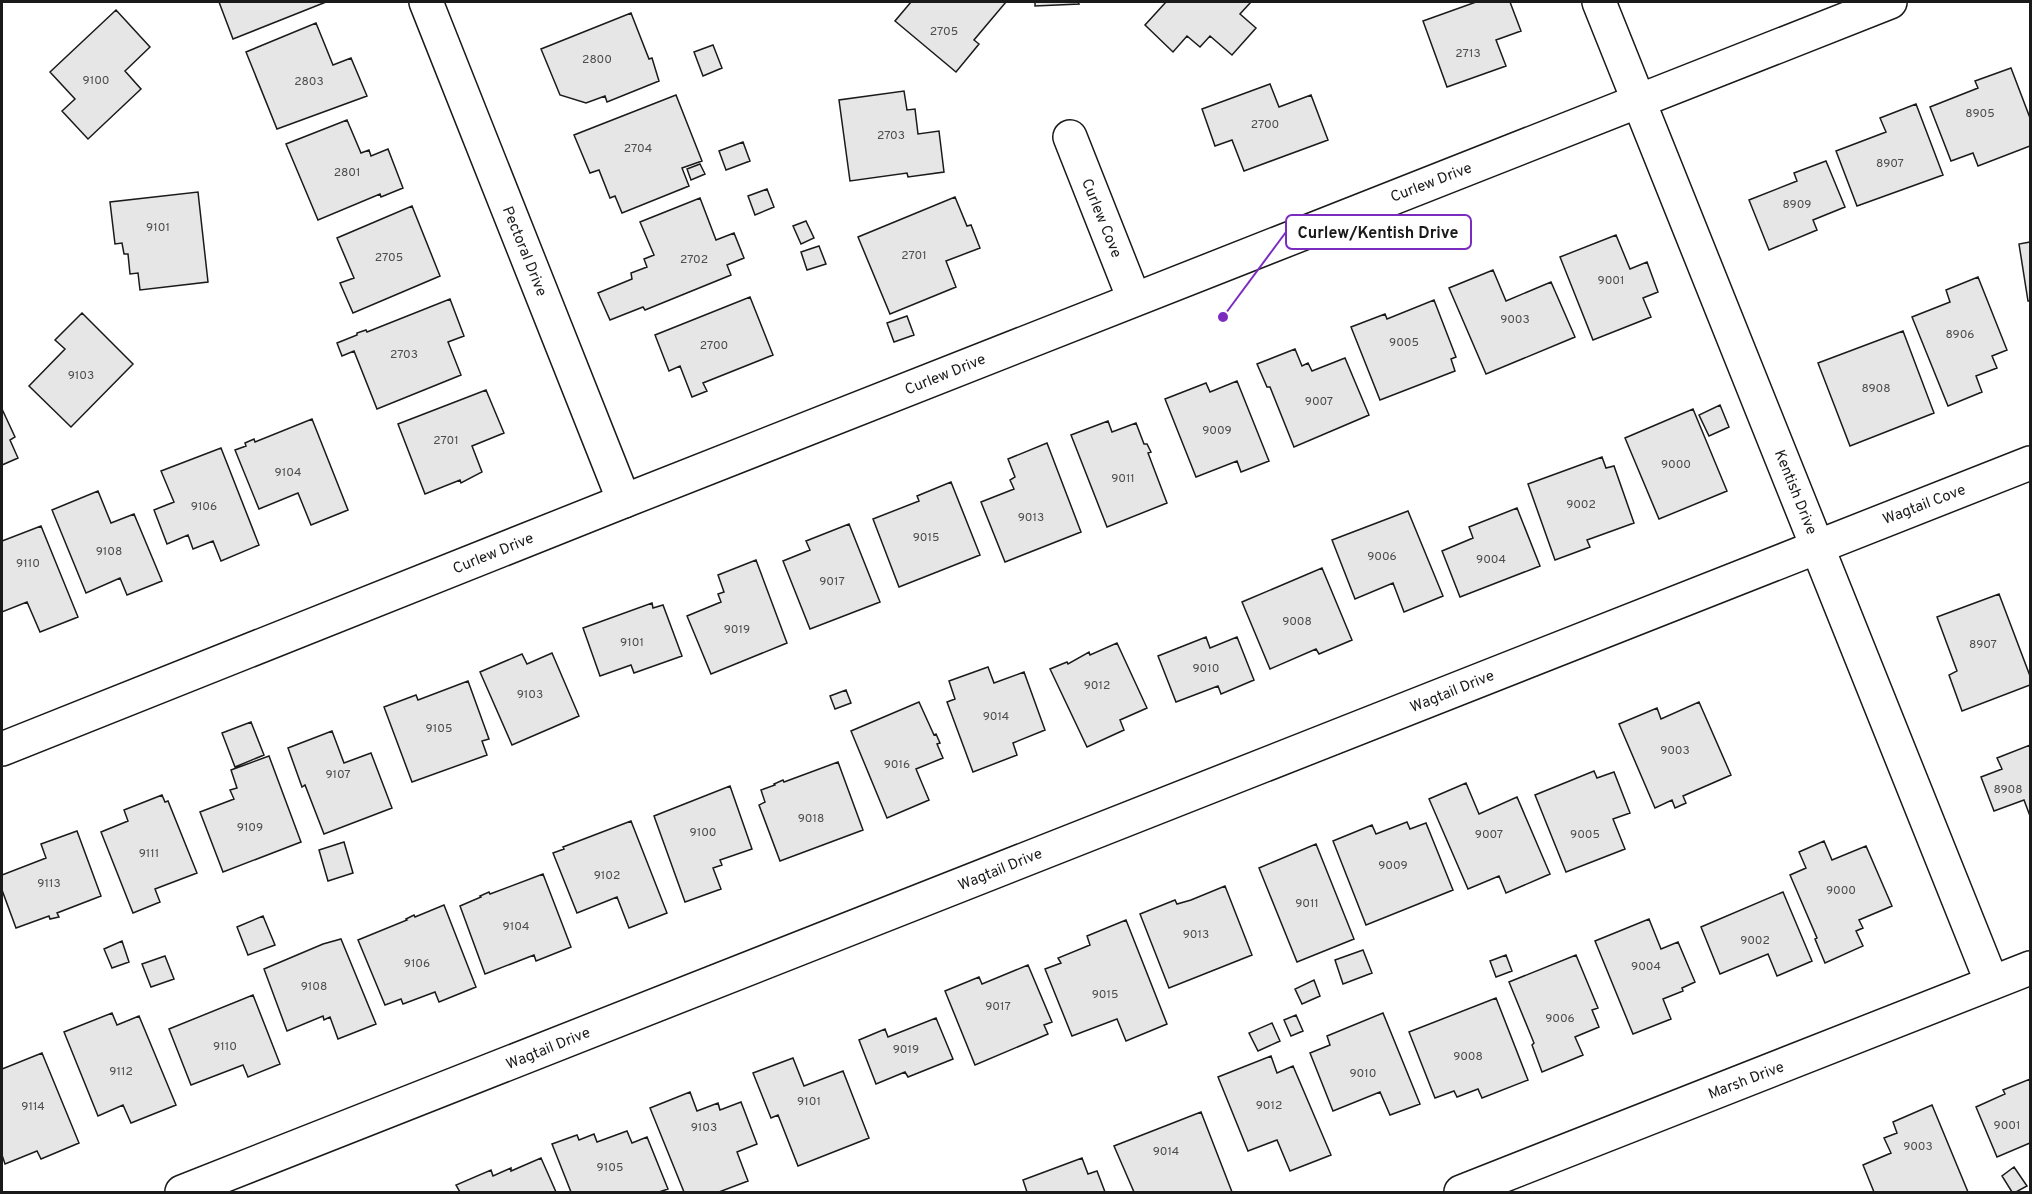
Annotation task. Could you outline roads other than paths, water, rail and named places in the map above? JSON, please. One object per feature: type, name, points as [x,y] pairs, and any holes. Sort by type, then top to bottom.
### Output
[{"type":"street","name":"Pectoral Drive","points":[[426,2],[624,501]]},
{"type":"street","name":"Kentish Drive","points":[[1599,2],[1992,983]]},
{"type":"street","name":"Curlew Drive","points":[[2,749],[1134,299],[1890,2]]},
{"type":"street","name":"Curlew Cove","points":[[1070,137],[1134,299]]},
{"type":"street","name":"Wagtail Cove","points":[[1818,546],[2031,463]]},
{"type":"street","name":"Wagtail Drive","points":[[182,1192],[1818,546]]},
{"type":"street","name":"Marsh Drive","points":[[1461,1192],[2031,968]]},
{"type":"place","name":"Curlew/Kentish Drive","points":[[1223,317]]}]
